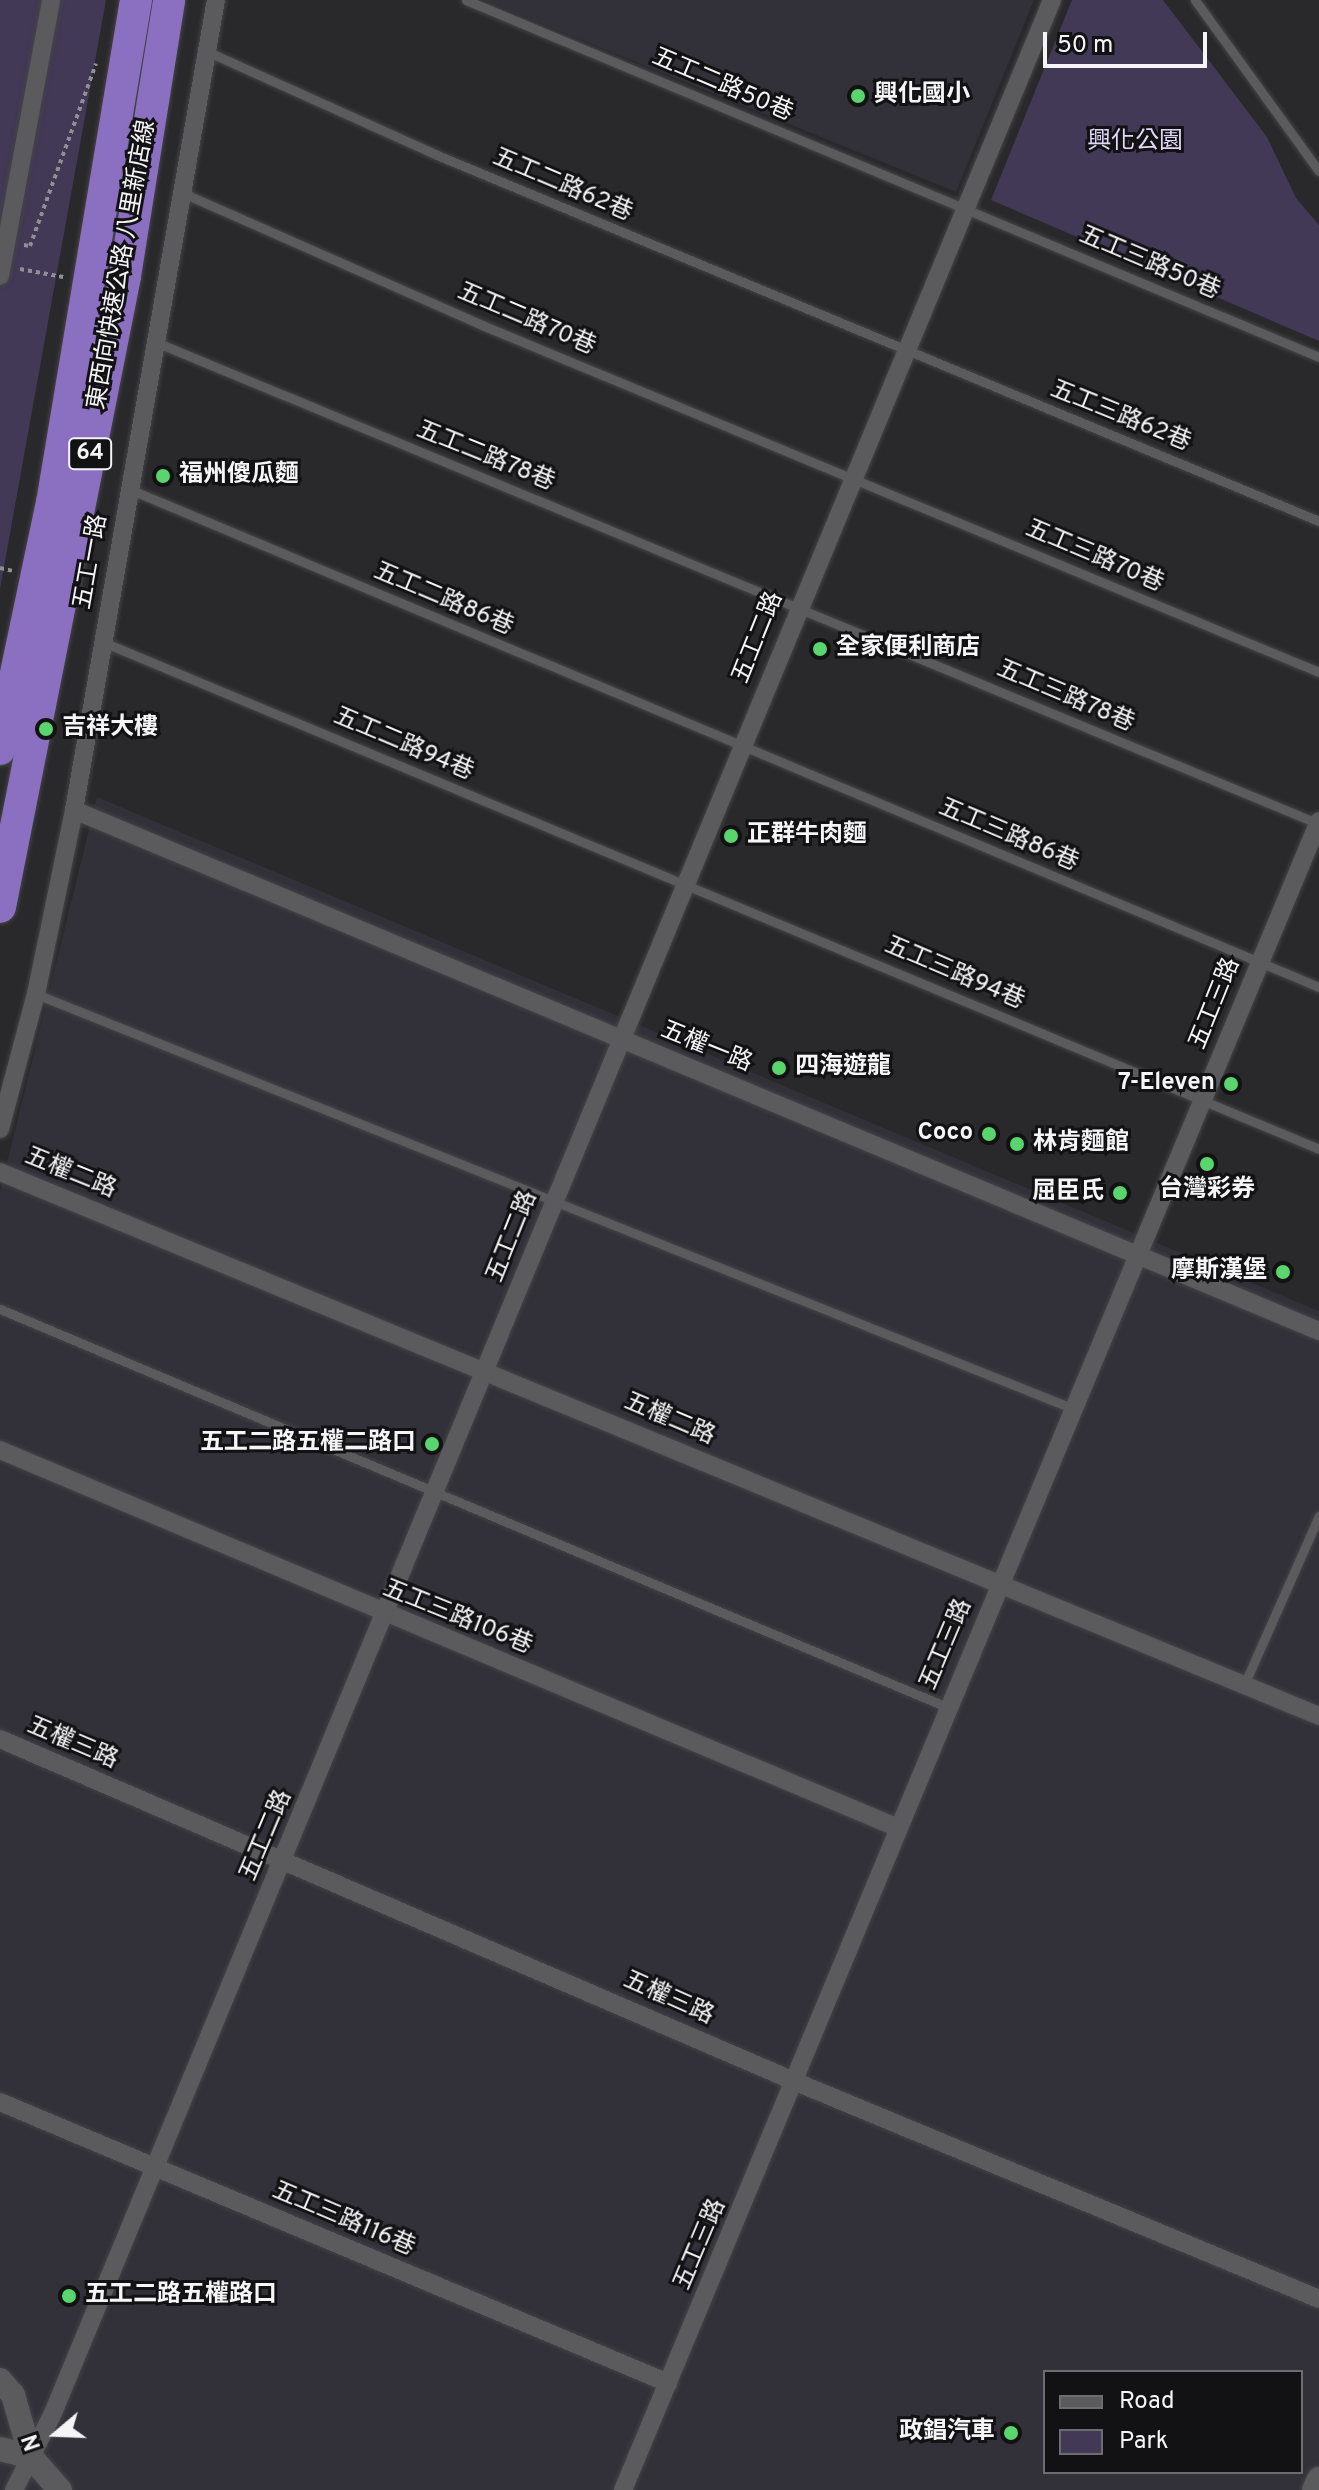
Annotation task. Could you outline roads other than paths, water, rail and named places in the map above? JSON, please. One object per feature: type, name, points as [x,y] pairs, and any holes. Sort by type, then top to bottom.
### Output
[{"type":"highway","name":"東西向快速公路 八里新店線","points":[[0,749],[52,503],[136,0]]},
{"type":"highway","name":"東西向快速公路 八里新店線","points":[[0,907],[122,291],[169,0]]},
{"type":"street","points":[[1,271],[3,241],[51,0]]},
{"type":"street","name":"五工一路","points":[[0,1129],[36,994],[74,810],[129,489],[185,194],[216,0]]},
{"type":"street","name":"五工二路","points":[[14,2490],[53,2413],[152,2166],[487,1370],[554,1200],[689,885],[797,608],[855,478],[963,208],[1052,0]]},
{"type":"street","name":"五權一路","points":[[74,810],[1140,1253],[1319,1331]]},
{"type":"street","name":"五工三路","points":[[623,2490],[796,2082],[896,1827],[1319,823]]},
{"type":"street","name":"五權二路","points":[[0,1172],[487,1370],[1319,1716]]},
{"type":"street","name":"五工三路106巷","points":[[0,1450],[385,1615],[896,1827]]},
{"type":"street","name":"五權三路","points":[[0,1739],[796,2082],[1319,2299]]},
{"type":"street","name":"五工三路116巷","points":[[0,2102],[668,2383]]},
{"type":"street","points":[[0,2380],[13,2395],[31,2457],[60,2490]]},
{"type":"street","points":[[0,2449],[31,2457]]},
{"type":"street","points":[[1314,2490],[1319,2479]]},
{"type":"lane","name":"五工二路50巷","points":[[466,0],[963,208]]},
{"type":"lane","points":[[1195,0],[1319,171]]},
{"type":"lane","name":"五工二路62巷","points":[[206,51],[437,155],[906,351]]},
{"type":"lane","name":"五工二路70巷","points":[[185,194],[482,325],[855,478]]},
{"type":"lane","name":"五工三路50巷","points":[[963,208],[1319,357]]},
{"type":"lane","name":"五工二路78巷","points":[[158,343],[797,608]]},
{"type":"lane","name":"五工三路62巷","points":[[906,351],[1319,521]]},
{"type":"lane","name":"五工三路70巷","points":[[855,478],[1319,672]]},
{"type":"lane","name":"五工二路86巷","points":[[129,489],[742,748]]},
{"type":"lane","name":"五工三路78巷","points":[[797,608],[1319,823]]},
{"type":"lane","name":"五工二路94巷","points":[[103,642],[689,885]]},
{"type":"lane","name":"五工三路86巷","points":[[742,748],[1319,987]]},
{"type":"lane","name":"五工三路94巷","points":[[689,885],[1319,1149]]},
{"type":"lane","points":[[36,994],[1074,1409]]},
{"type":"lane","points":[[0,1309],[947,1707]]},
{"type":"lane","points":[[1244,1685],[1319,1516]]},
{"type":"place","name":"興化國小","points":[[858,96]]},
{"type":"place","name":"福州傻瓜麵","points":[[163,476]]},
{"type":"place","name":"全家便利商店","points":[[820,649]]},
{"type":"place","name":"吉祥大樓","points":[[46,729]]},
{"type":"place","name":"正群牛肉麵","points":[[731,836]]},
{"type":"place","name":"四海遊龍","points":[[779,1068]]},
{"type":"place","name":"7-Eleven","points":[[1231,1084]]},
{"type":"place","name":"Coco","points":[[989,1134]]},
{"type":"place","name":"林肯麵館","points":[[1017,1144]]},
{"type":"place","name":"台灣彩券","points":[[1207,1164]]},
{"type":"place","name":"屈臣氏","points":[[1120,1193]]},
{"type":"place","name":"摩斯漢堡","points":[[1283,1272]]},
{"type":"place","name":"五工二路五權二路口","points":[[432,1444]]},
{"type":"place","name":"五工二路五權路口","points":[[69,2296]]},
{"type":"place","name":"政錩汽車","points":[[1011,2433]]},
{"type":"park label","name":"興化公園","points":[[1135,143]]}]
